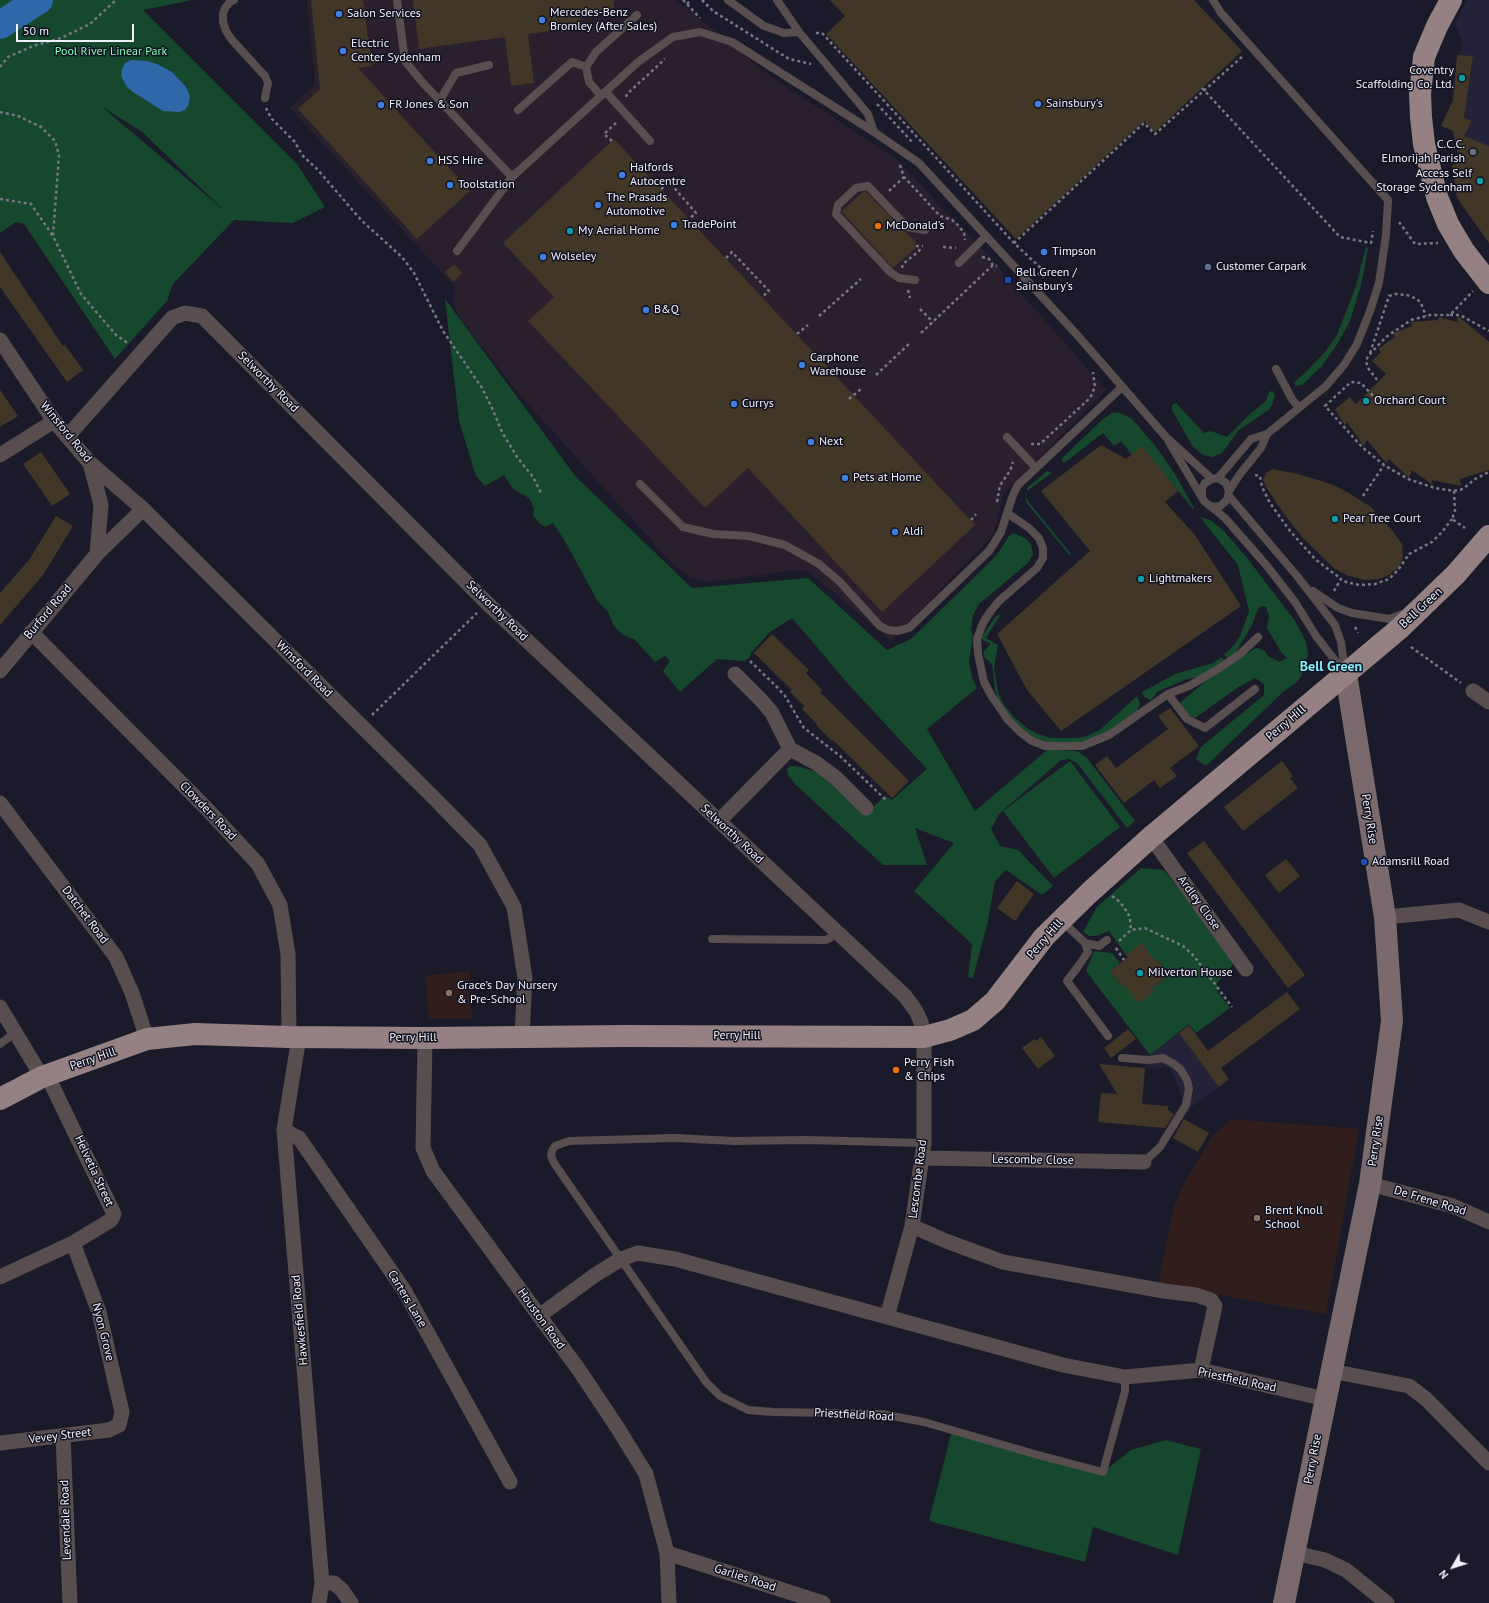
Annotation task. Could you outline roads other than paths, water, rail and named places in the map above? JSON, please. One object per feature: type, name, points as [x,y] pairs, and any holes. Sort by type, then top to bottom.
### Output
[{"type":"main road","points":[[1451,0],[1437,26],[1424,57],[1420,94],[1421,117],[1424,144],[1437,197],[1448,224],[1482,286]]},
{"type":"main road","name":"Bell Green","points":[[1346,674],[1399,629],[1421,608],[1456,574],[1489,536]]},
{"type":"main road","name":"Perry Hill","points":[[0,1099],[45,1076],[147,1039],[195,1034],[294,1037],[425,1038],[522,1036],[924,1037],[950,1030],[973,1020],[995,1001],[1044,937],[1151,837],[1346,674]]},
{"type":"main road","name":"Perry Rise","points":[[1284,1603],[1370,1184],[1392,1021],[1385,916],[1346,674]]},
{"type":"street","name":"Selworthy Road","points":[[67,437],[172,318],[185,313],[202,316],[487,603],[905,996],[916,1011],[921,1022],[924,1037]]},
{"type":"street","name":"Winsford Road","points":[[0,340],[54,421],[90,463],[143,508],[480,845],[514,907],[526,978],[522,1036]]},
{"type":"street","points":[[0,455],[54,421]]},
{"type":"street","points":[[90,463],[101,505],[97,554]]},
{"type":"street","name":"Burford Road","points":[[0,671],[97,554],[143,508]]},
{"type":"street","name":"Clowders Road","points":[[31,632],[206,808],[258,864],[280,905],[288,954],[294,1037]]},
{"type":"street","points":[[735,674],[772,713],[790,749],[816,762],[835,777],[866,808]]},
{"type":"street","points":[[1473,691],[1489,702]]},
{"type":"street","points":[[719,821],[790,749]]},
{"type":"street","name":"Datchet Road","points":[[0,803],[116,957],[132,993],[147,1039]]},
{"type":"street","name":"Ardley Close","points":[[1151,837],[1246,969]]},
{"type":"street","points":[[1385,916],[1459,910],[1489,922]]},
{"type":"street","points":[[0,1008],[45,1076]]},
{"type":"street","name":"Hawkesfield Road","points":[[294,1037],[284,1130],[322,1583],[319,1603]]},
{"type":"street","name":"Lescombe Road","points":[[887,1317],[912,1226],[923,1150],[924,1037]]},
{"type":"street","name":"Houston Road","points":[[425,1038],[423,1148],[432,1171],[539,1316],[613,1420],[646,1474],[667,1553],[669,1603]]},
{"type":"street","name":"Helvetia Street","points":[[0,1277],[73,1243],[111,1220],[114,1214],[45,1076]]},
{"type":"street","name":"Carters Lane","points":[[284,1130],[299,1138],[404,1290],[510,1482]]},
{"type":"street","name":"Lescombe Close","points":[[923,1150],[1144,1162]]},
{"type":"street","name":"De Frene Road","points":[[1370,1184],[1453,1206],[1489,1222]]},
{"type":"street","points":[[912,1226],[946,1242],[1003,1262],[1164,1291],[1196,1295],[1210,1300],[1215,1306],[1201,1370]]},
{"type":"street","name":"Nyon Grove","points":[[73,1243],[99,1312],[122,1412],[119,1425]]},
{"type":"street","name":"Priestfield Road","points":[[539,1316],[621,1259],[638,1254],[675,1259],[1063,1365],[1125,1377],[1201,1370],[1325,1399]]},
{"type":"street","points":[[1331,1371],[1409,1386],[1426,1399],[1489,1463]]},
{"type":"street","name":"Vevey Street","points":[[0,1443],[109,1430],[119,1425]]},
{"type":"street","name":"Levendale Road","points":[[63,1436],[70,1603]]},
{"type":"street","name":"Garlies Road","points":[[667,1553],[823,1603]]},
{"type":"street","points":[[1295,1553],[1325,1560],[1346,1570],[1387,1603]]},
{"type":"street","points":[[322,1583],[334,1583],[342,1590],[351,1603]]},
{"type":"lane","points":[[234,0],[225,8],[222,22],[232,40],[265,76],[268,83],[265,98]]},
{"type":"lane","points":[[397,0],[405,61],[512,177]]},
{"type":"lane","points":[[728,0],[764,26],[784,33],[799,32]]},
{"type":"lane","points":[[777,0],[799,32],[868,114],[874,132]]},
{"type":"lane","points":[[1202,497],[1202,488],[1205,484],[1215,478],[1251,438],[1267,434],[1326,386],[1344,365],[1357,344],[1379,283],[1386,235],[1388,200],[1221,13],[1212,0]]},
{"type":"lane","points":[[637,15],[596,52],[586,67],[589,82],[604,94],[650,141]]},
{"type":"lane","points":[[457,251],[512,177],[638,62],[673,37],[700,32],[732,42],[874,132],[919,163],[1079,338],[1166,437],[1215,478],[1226,483],[1229,494],[1297,576],[1335,625],[1341,642],[1346,674]]},
{"type":"lane","points":[[518,110],[572,62],[586,67]]},
{"type":"lane","points":[[440,100],[456,73],[489,65]]},
{"type":"lane","points":[[915,280],[900,278],[890,272],[836,214],[838,205],[856,188],[868,186],[907,227],[925,230]]},
{"type":"lane","points":[[959,263],[986,236]]},
{"type":"lane","points":[[1276,369],[1299,408]]},
{"type":"lane","points":[[640,484],[682,527],[712,534],[749,536],[785,545],[819,564],[840,582],[880,626],[888,630],[897,631],[909,628],[989,550],[1001,532],[1013,495],[1018,485],[1122,387]]},
{"type":"lane","points":[[1207,504],[1216,507],[1220,506],[1227,500],[1240,474],[1261,448],[1267,434]]},
{"type":"lane","points":[[1006,437],[1036,468]]},
{"type":"lane","points":[[1166,437],[1207,504],[1225,518],[1267,566],[1295,602],[1316,636],[1346,674]]},
{"type":"lane","points":[[1007,513],[1029,528],[1039,538],[1044,548],[1043,558],[1038,568],[999,601],[990,612],[983,623],[977,639],[978,654],[984,682],[998,707],[1008,720],[1032,741],[1045,746],[1082,746],[1109,736],[1168,694],[1189,686],[1218,669],[1240,654],[1258,638]]},
{"type":"lane","points":[[1297,576],[1328,602],[1338,608],[1352,613],[1389,619],[1421,608]]},
{"type":"lane","points":[[1168,694],[1187,719],[1205,728],[1255,689]]},
{"type":"lane","points":[[1061,920],[1085,943],[1088,952],[1067,981],[1108,1036]]},
{"type":"lane","points":[[712,939],[826,940],[839,934]]},
{"type":"lane","points":[[1085,943],[1099,946],[1107,940]]},
{"type":"lane","points":[[0,1044],[16,1032]]},
{"type":"lane","points":[[1122,1058],[1149,1060],[1163,1058],[1181,1070],[1187,1080],[1189,1089],[1186,1105],[1160,1147],[1144,1162]]},
{"type":"lane","points":[[621,1259],[554,1163],[551,1156],[555,1146],[569,1141],[674,1138],[734,1141],[806,1140],[923,1150]]},
{"type":"lane","name":"Priestfield Road","points":[[621,1259],[706,1382],[720,1396],[748,1410],[774,1412],[882,1414],[924,1422],[1103,1472],[1125,1391],[1125,1377]]},
{"type":"water","points":[[131,60],[147,61],[157,64],[172,72],[186,87],[190,96],[188,106],[185,110],[179,112],[163,111],[127,87],[121,76],[122,69],[125,63]]},
{"type":"waterway","points":[[0,25],[39,0]]},
{"type":"place","name":"Salon Services","points":[[339,14]]},
{"type":"place","name":"Mercedes-Benz Bromley (After Sales)","points":[[542,20]]},
{"type":"place","name":"Electric Center Sydenham","points":[[343,51]]},
{"type":"place","name":"Coventry Scaffolding Co. Ltd.","points":[[1462,78]]},
{"type":"place","name":"Sainsbury's","points":[[1038,104]]},
{"type":"place","name":"FR Jones & Son","points":[[381,105]]},
{"type":"place","name":"C.C.C. Elmorijah Parish","points":[[1473,152]]},
{"type":"place","name":"HSS Hire","points":[[430,161]]},
{"type":"place","name":"Halfords Autocentre","points":[[622,175]]},
{"type":"place","name":"Access Self Storage Sydenham","points":[[1480,181]]},
{"type":"place","name":"Toolstation","points":[[450,185]]},
{"type":"place","name":"The Prasads Automotive","points":[[598,205]]},
{"type":"place","name":"TradePoint","points":[[674,225]]},
{"type":"place","name":"McDonald's","points":[[878,226]]},
{"type":"place","name":"My Aerial Home","points":[[570,231]]},
{"type":"place","name":"Timpson","points":[[1044,252]]},
{"type":"place","name":"Wolseley","points":[[543,257]]},
{"type":"place","name":"Customer Carpark","points":[[1208,267]]},
{"type":"place","name":"Bell Green / Sainsbury's","points":[[1008,280]]},
{"type":"place","name":"B&Q","points":[[646,310]]},
{"type":"place","name":"Carphone Warehouse","points":[[802,365]]},
{"type":"place","name":"Orchard Court","points":[[1366,401]]},
{"type":"place","name":"Currys","points":[[734,404]]},
{"type":"place","name":"Next","points":[[811,442]]},
{"type":"place","name":"Pets at Home","points":[[845,478]]},
{"type":"place","name":"Pear Tree Court","points":[[1335,519]]},
{"type":"place","name":"Aldi","points":[[895,532]]},
{"type":"place","name":"Lightmakers","points":[[1141,579]]},
{"type":"place","name":"Adamsrill Road","points":[[1364,862]]},
{"type":"place","name":"Milverton House","points":[[1140,973]]},
{"type":"place","name":"Grace’s Day Nursery & Pre-School","points":[[449,993]]},
{"type":"place","name":"Perry Fish & Chips","points":[[896,1070]]},
{"type":"place","name":"Brent Knoll School","points":[[1257,1218]]},
{"type":"district","name":"Bell Green","points":[[1331,667]]},
{"type":"park label","name":"Pool River Linear Park","points":[[111,52]]}]
